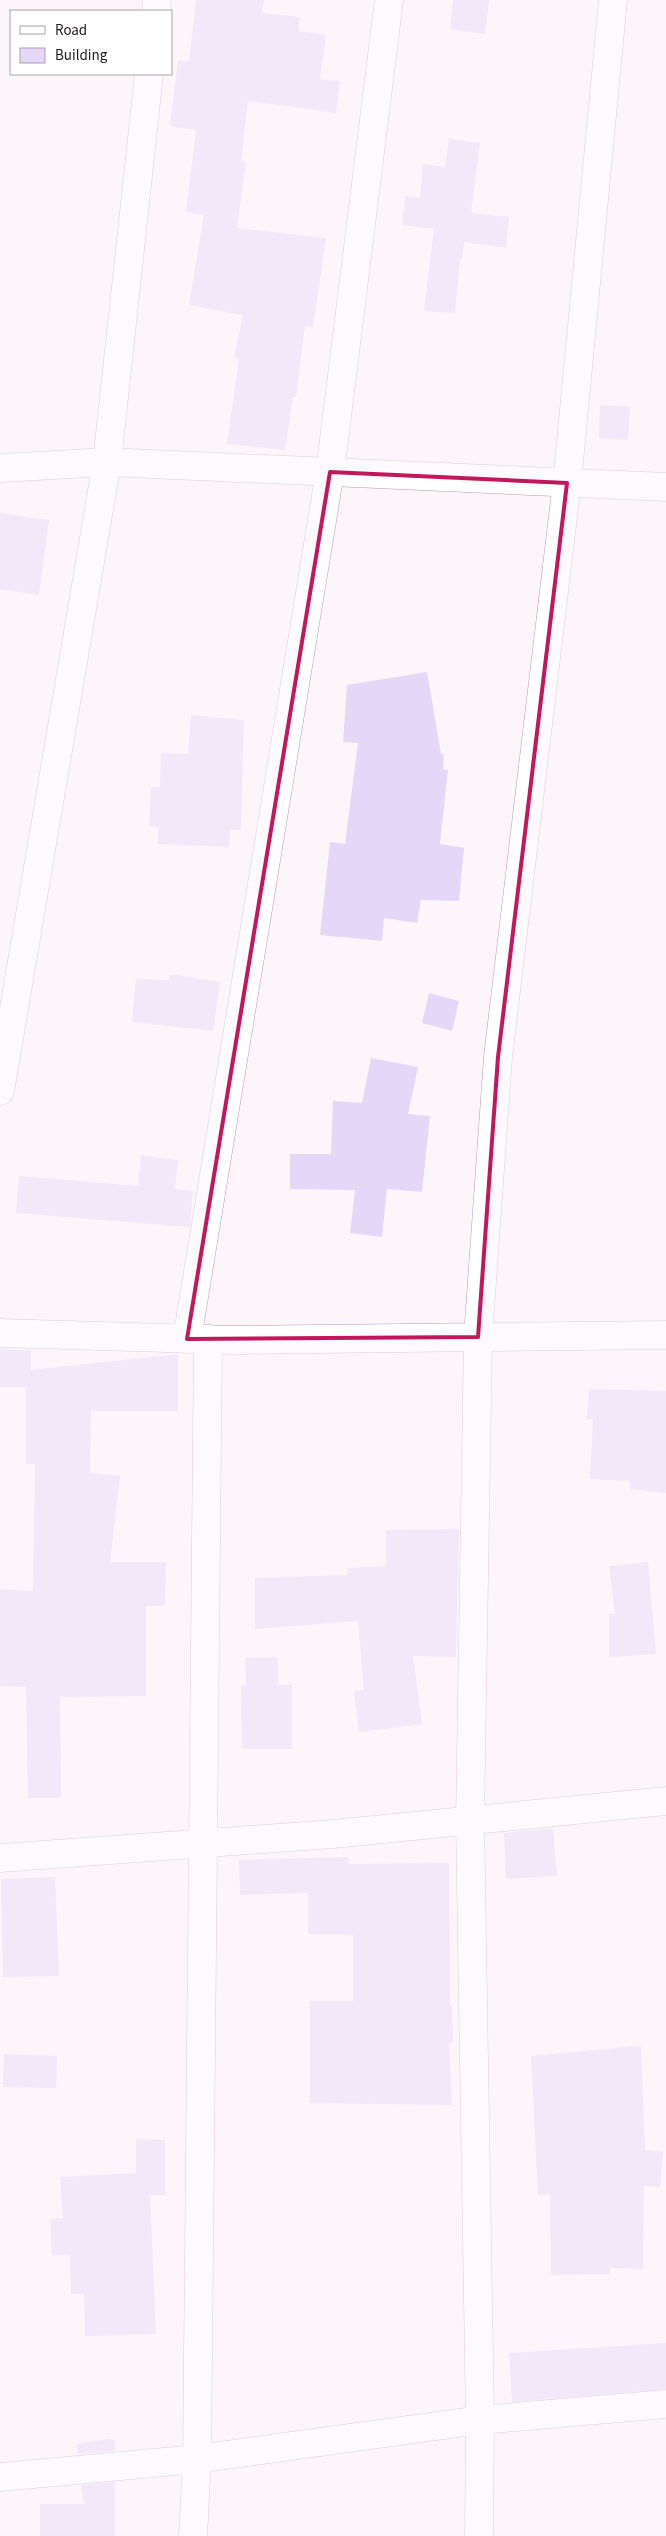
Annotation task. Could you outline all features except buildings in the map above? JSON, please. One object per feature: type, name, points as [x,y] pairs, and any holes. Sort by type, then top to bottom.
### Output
[{"type":"street","points":[[193,2536],[197,2459],[202,1844],[198,1339],[330,472],[389,0]]},
{"type":"street","points":[[479,2536],[480,2420],[470,1820],[478,1337],[498,1057],[567,483],[613,0]]},
{"type":"street","points":[[0,1091],[107,462],[149,75]]},
{"type":"street","points":[[0,468],[107,462],[666,487]]},
{"type":"street","points":[[0,1333],[198,1339],[666,1335]]},
{"type":"street","points":[[0,1858],[333,1834],[666,1800]]},
{"type":"street","points":[[0,2477],[197,2459],[480,2420],[666,2404]]},
{"type":"highlighted area","points":[[330,472],[567,483],[498,1057],[478,1337],[187,1339]]}]
